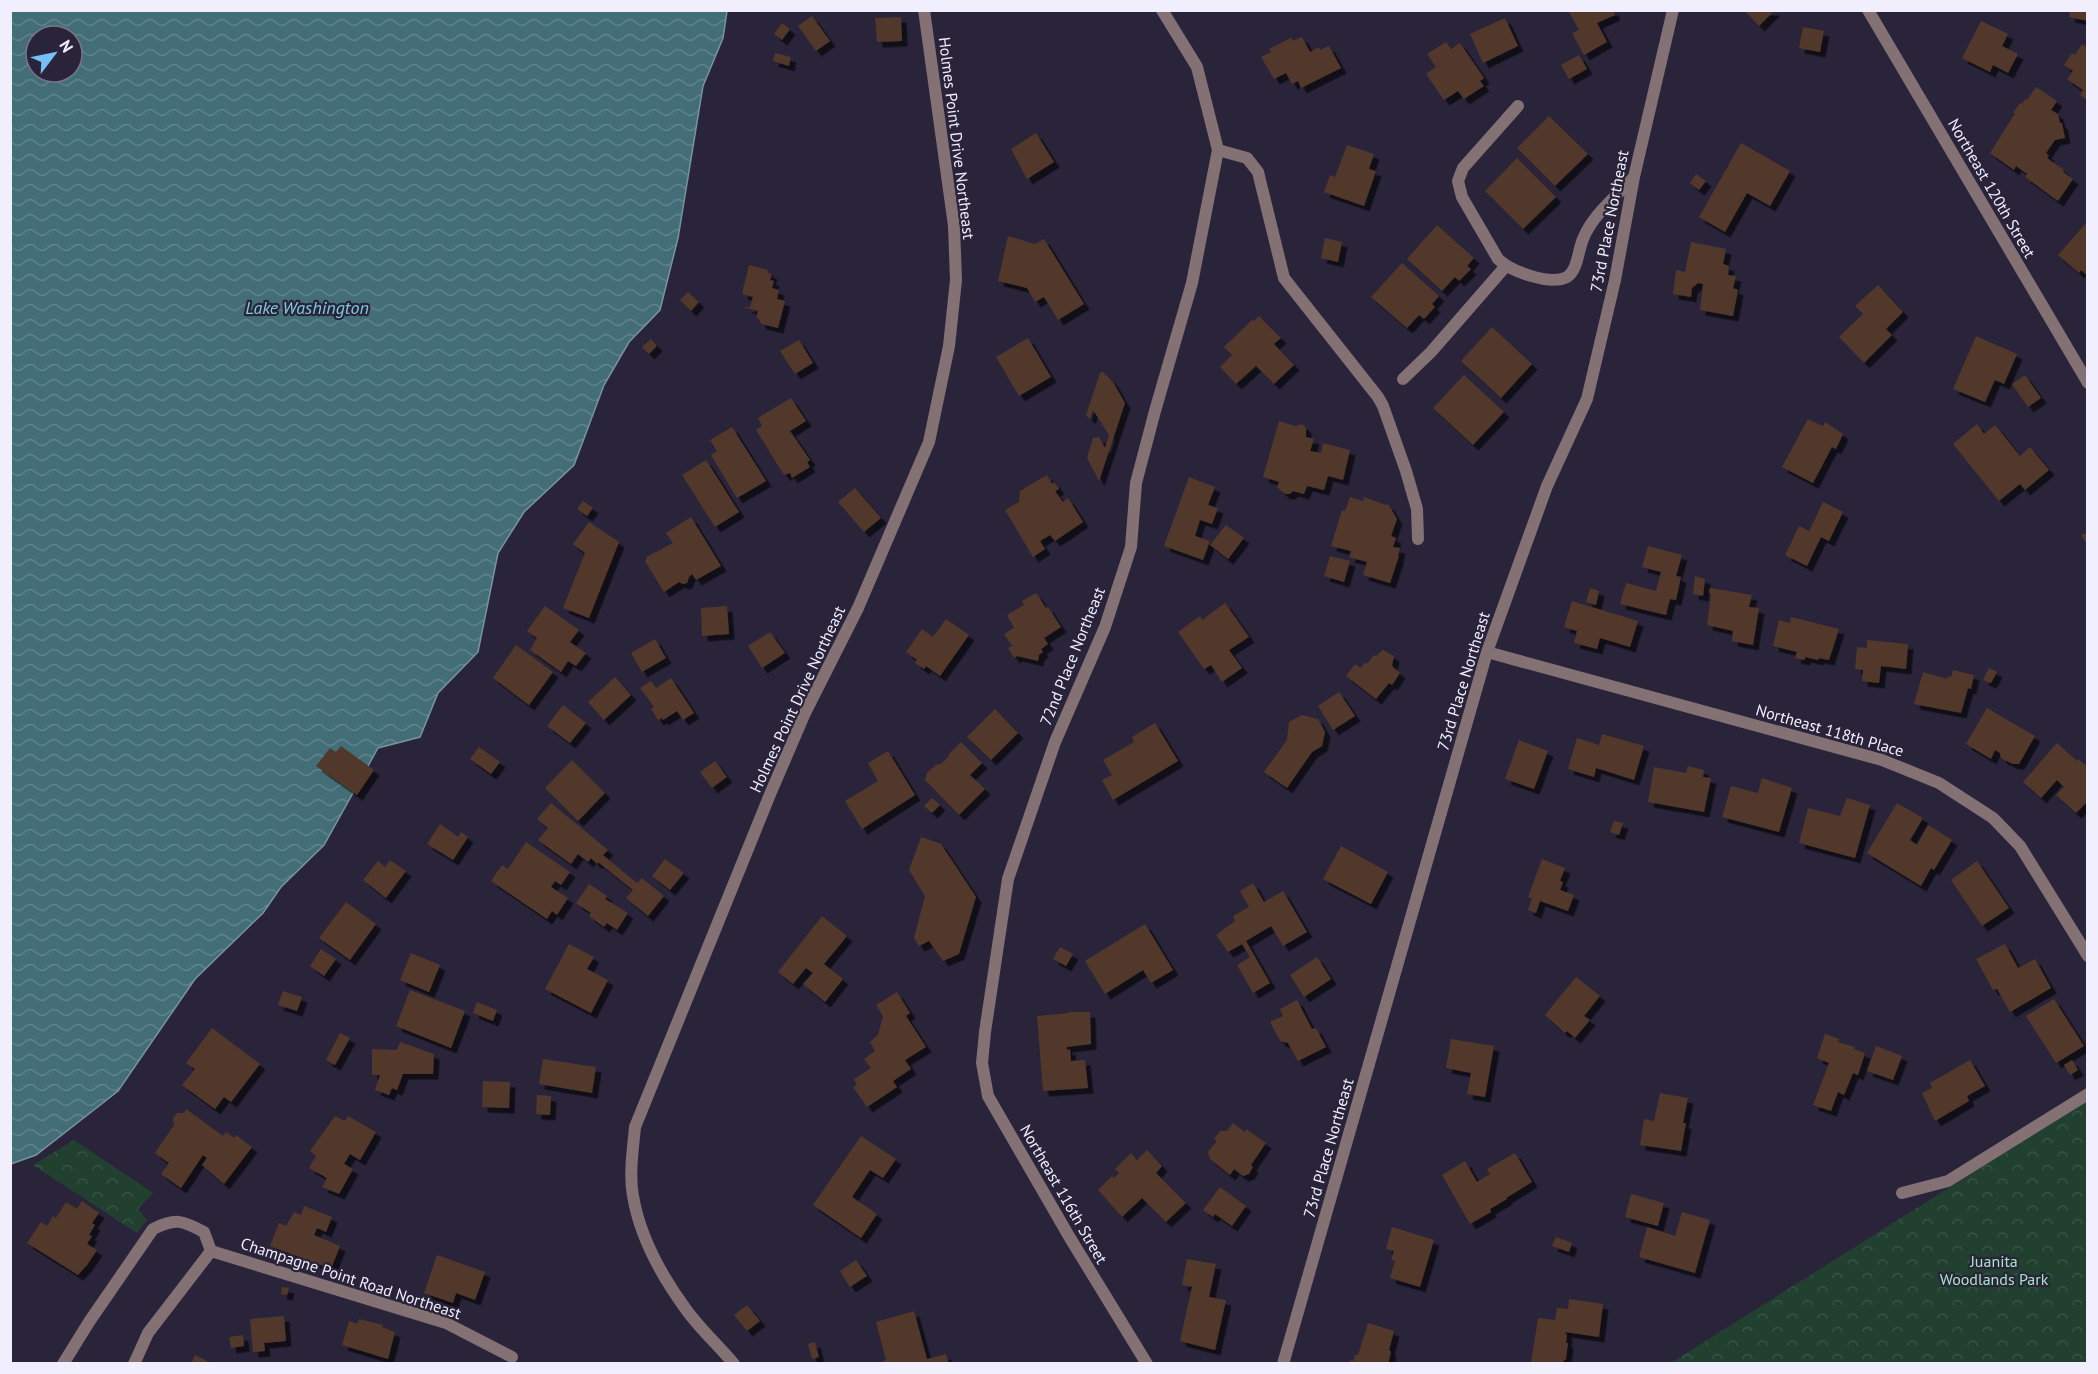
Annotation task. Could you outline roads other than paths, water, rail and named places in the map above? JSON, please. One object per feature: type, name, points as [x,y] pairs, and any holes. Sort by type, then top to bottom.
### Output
[{"type":"street","name":"Holmes Point Drive Northeast","points":[[734,1364],[685,1309],[651,1254],[633,1195],[632,1167],[635,1127],[771,792],[805,713],[858,608],[929,442],[949,346],[956,280],[954,226],[924,10]]},
{"type":"street","points":[[1162,10],[1197,68],[1218,150],[1247,158],[1258,172],[1284,278],[1383,406],[1417,509],[1418,539]]},
{"type":"street","name":"73rd Place Northeast","points":[[1283,1364],[1487,652],[1547,486],[1587,399],[1615,280],[1634,177],[1673,10]]},
{"type":"street","name":"Northeast 120th Street","points":[[1868,10],[2088,383]]},
{"type":"street","points":[[1518,106],[1462,168],[1458,181],[1462,197],[1505,267],[1522,274],[1542,278],[1560,279],[1568,276],[1573,269],[1588,229],[1634,177]]},
{"type":"street","name":"72nd Place Northeast","points":[[985,1032],[1008,879],[1055,742],[1105,627],[1131,547],[1136,483],[1192,283],[1218,150]]},
{"type":"street","points":[[1403,379],[1431,352],[1505,267]]},
{"type":"street","name":"Northeast 118th Place","points":[[1487,652],[1882,760],[1938,783],[1993,819],[2020,846],[2088,956]]},
{"type":"street","name":"Northeast 116th Street","points":[[985,1032],[982,1063],[988,1096],[1070,1238],[1148,1364]]},
{"type":"street","points":[[1902,1193],[1948,1181],[2088,1094]]},
{"type":"street","points":[[63,1364],[153,1229],[168,1222],[185,1222],[204,1232],[211,1251],[148,1334],[134,1364]]},
{"type":"street","name":"Champagne Point Road Northeast","points":[[211,1251],[446,1323],[513,1357]]},
{"type":"water","name":"Lake Washington","points":[[10,11],[727,11],[723,38],[703,86],[678,238],[660,310],[629,342],[604,385],[574,465],[524,512],[498,553],[478,652],[438,693],[420,737],[378,748],[324,845],[281,887],[263,913],[195,979],[118,1091],[36,1155],[11,1164]]},
{"type":"park label","name":"Juanita Woodlands Park","points":[[1994,1270]]}]
